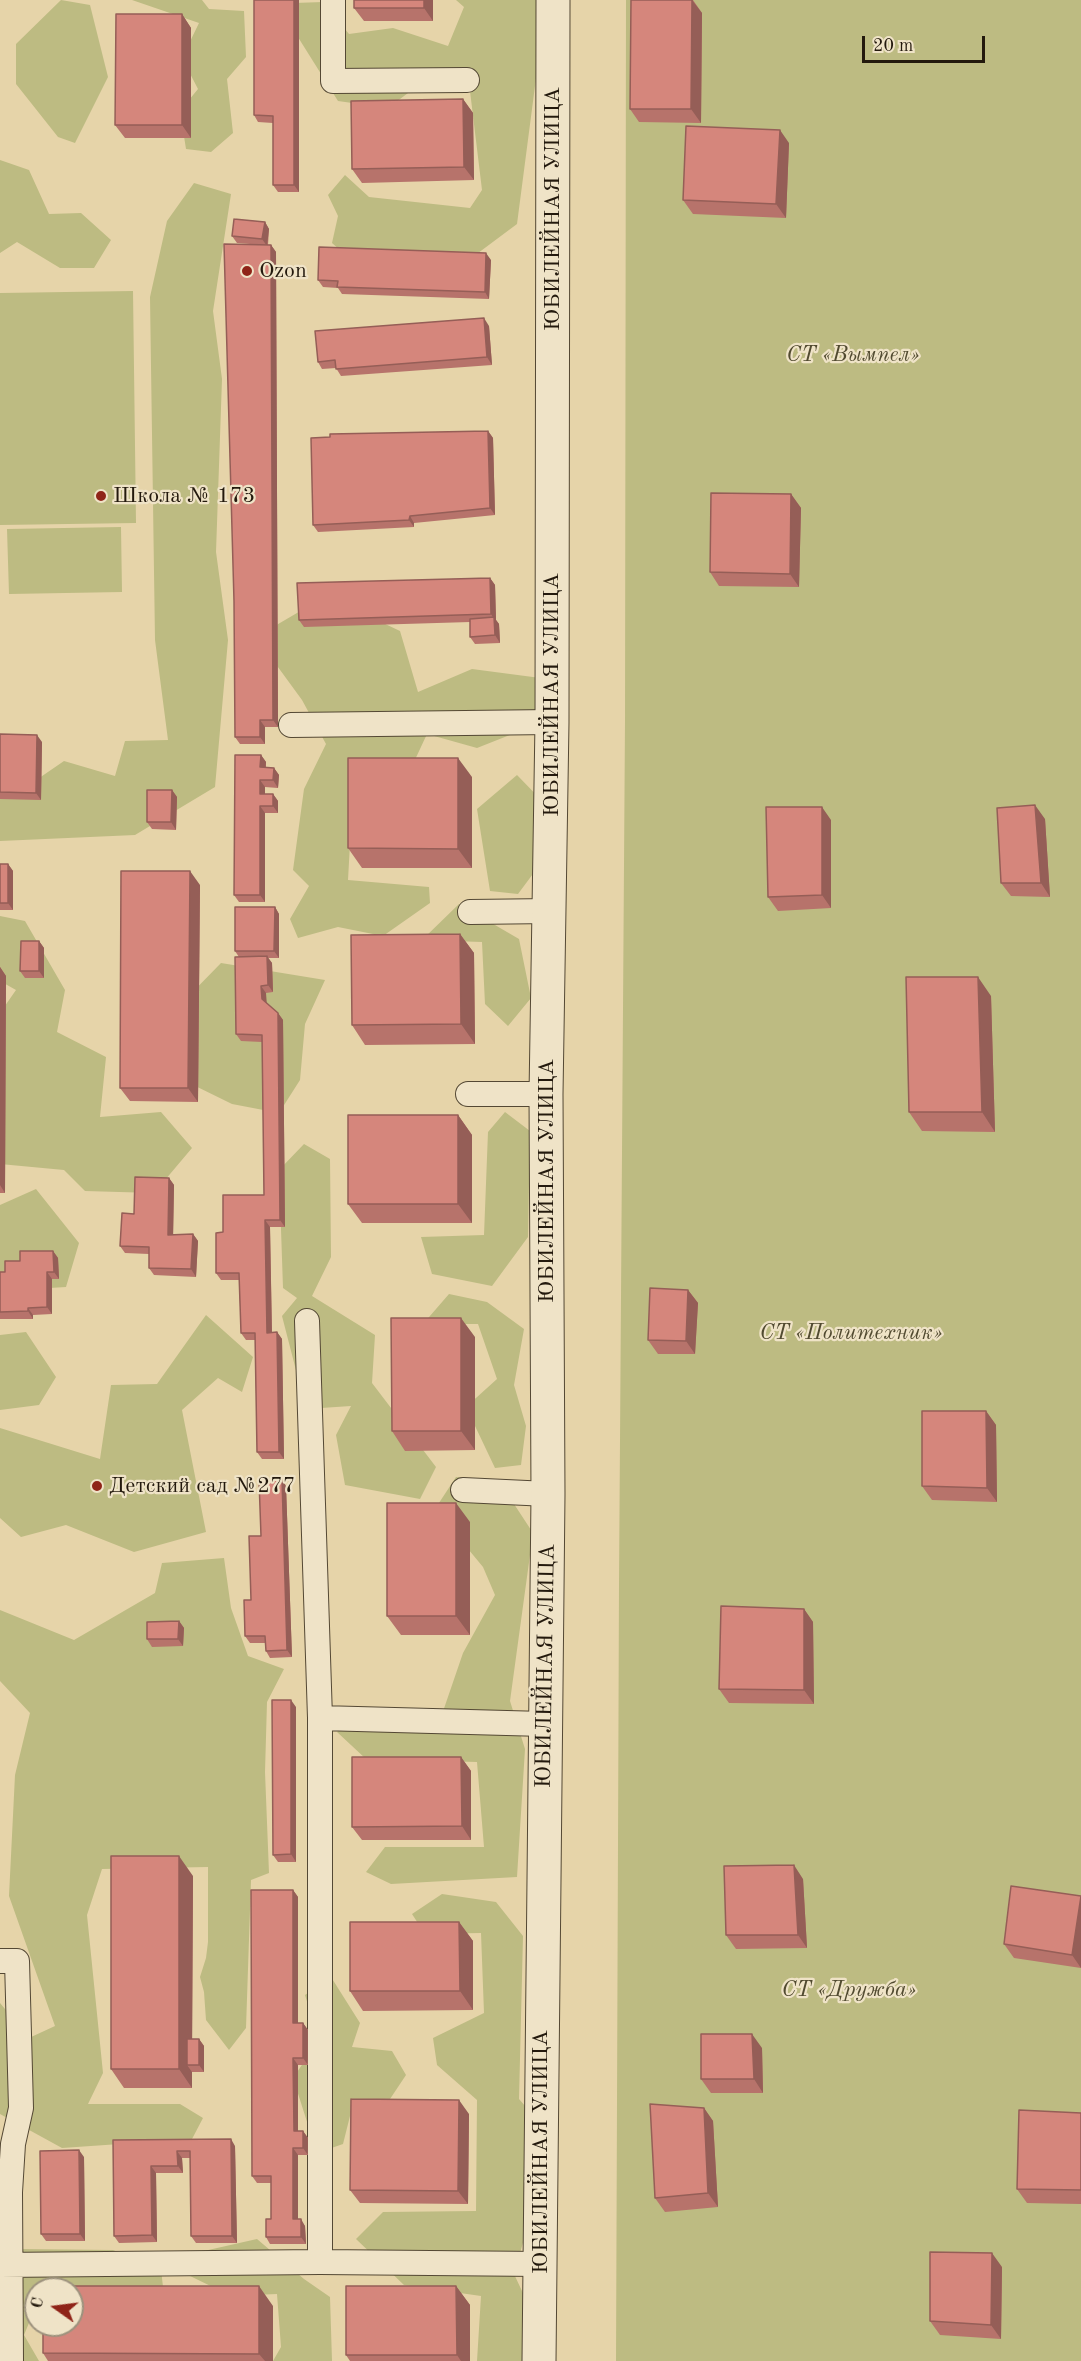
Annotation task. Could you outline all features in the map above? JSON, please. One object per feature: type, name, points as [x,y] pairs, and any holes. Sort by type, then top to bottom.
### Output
[{"type":"street","name":"ЮБИЛЕЙНАЯ УЛИЦА","points":[[538,2361],[541,2264],[544,1724],[548,1494],[546,1094],[552,723],[553,0]]},
{"type":"lane","points":[[333,0],[333,81],[467,80]]},
{"type":"lane","points":[[291,725],[552,723]]},
{"type":"lane","points":[[470,912],[550,911]]},
{"type":"lane","points":[[468,1094],[546,1094]]},
{"type":"lane","points":[[307,1321],[320,1718],[320,2262]]},
{"type":"lane","points":[[463,1490],[548,1494]]},
{"type":"lane","points":[[320,1718],[544,1724]]},
{"type":"lane","points":[[0,1961],[17,1961],[21,2108],[13,2144],[5,2265],[11,2361]]},
{"type":"lane","points":[[5,2265],[320,2262],[541,2264]]},
{"type":"green space","points":[[61,0],[90,5],[108,77],[75,143],[58,137],[16,84],[16,44]]},
{"type":"green space","points":[[132,0],[202,0],[209,9],[244,11],[246,57],[227,79],[233,133],[211,152],[186,149],[180,111],[198,89],[182,58],[199,23]]},
{"type":"green space","points":[[456,0],[536,0],[544,17],[517,224],[458,268],[359,267],[332,243],[338,216],[328,195],[345,175],[369,197],[470,208],[482,190],[470,91],[420,84],[388,108],[338,101],[291,26],[294,3],[323,2],[349,34],[393,28],[448,46],[464,7]]},
{"type":"green space","points":[[626,0],[1081,0],[1081,2361],[616,2361],[625,721]]},
{"type":"green space","points":[[0,160],[29,170],[49,214],[81,213],[111,240],[94,268],[60,268],[17,242],[0,253]]},
{"type":"green space","points":[[194,183],[231,194],[213,311],[222,379],[216,552],[228,640],[215,787],[135,835],[0,841],[0,777],[29,785],[64,761],[115,776],[125,741],[168,740],[155,640],[150,297],[167,221]]},
{"type":"green space","points":[[133,291],[136,523],[0,525],[0,293]]},
{"type":"green space","points":[[121,527],[122,592],[9,594],[7,529]]},
{"type":"green space","points":[[326,596],[400,631],[418,692],[472,669],[548,679],[543,703],[525,729],[477,748],[427,734],[413,764],[354,771],[348,880],[429,887],[430,903],[383,936],[338,927],[298,938],[290,919],[309,886],[293,870],[304,789],[326,744],[302,700],[256,637]]},
{"type":"green space","points":[[517,775],[549,808],[547,855],[518,894],[490,891],[477,809]]},
{"type":"green space","points":[[459,904],[519,939],[531,998],[508,1026],[485,1004],[482,942],[422,940]]},
{"type":"green space","points":[[0,916],[25,921],[65,990],[57,1032],[106,1057],[100,1117],[161,1112],[192,1148],[154,1193],[85,1191],[64,1170],[0,1164],[0,1013],[16,990],[0,981]]},
{"type":"green space","points":[[221,963],[325,980],[305,1024],[300,1080],[279,1113],[232,1104],[177,1077],[179,1006]]},
{"type":"green space","points":[[505,1112],[530,1131],[528,1237],[492,1286],[432,1274],[421,1237],[484,1235],[488,1132]]},
{"type":"green space","points":[[304,1144],[330,1159],[331,1257],[312,1296],[375,1335],[372,1383],[436,1467],[420,1499],[345,1485],[336,1435],[351,1406],[306,1409],[282,1316],[297,1298],[283,1288],[279,1170]]},
{"type":"green space","points":[[36,1189],[79,1243],[66,1287],[0,1291],[0,1205]]},
{"type":"green space","points":[[449,1294],[487,1302],[524,1329],[514,1385],[526,1426],[521,1465],[495,1468],[466,1407],[497,1379],[478,1324],[423,1324]]},
{"type":"green space","points":[[206,1315],[253,1357],[242,1392],[218,1378],[182,1410],[206,1532],[134,1552],[66,1525],[21,1537],[0,1518],[0,1428],[100,1459],[111,1385],[157,1384]]},
{"type":"green space","points":[[26,1332],[56,1377],[39,1405],[0,1410],[0,1335]]},
{"type":"green space","points":[[456,1477],[499,1481],[533,1533],[510,1701],[525,1749],[517,1877],[391,1884],[366,1872],[385,1847],[484,1847],[477,1762],[366,1759],[337,1732],[362,1708],[438,1726],[463,1653],[495,1595],[483,1567],[435,1509]]},
{"type":"green space","points":[[224,1558],[231,1608],[248,1656],[284,1669],[267,1702],[265,1772],[269,1873],[251,1880],[246,2028],[229,2050],[206,2020],[204,1992],[200,1977],[208,1942],[208,1867],[102,1869],[87,1915],[103,2073],[88,2104],[180,2104],[203,2118],[192,2139],[62,2148],[0,2114],[0,2003],[29,2038],[55,2026],[9,1896],[15,1775],[30,1713],[0,1681],[0,1610],[74,1640],[155,1593],[162,1563]]},
{"type":"green space","points":[[442,1894],[496,1902],[523,1936],[519,2099],[553,2138],[514,2274],[537,2323],[525,2361],[477,2361],[481,2296],[404,2285],[356,2239],[383,2212],[476,2211],[477,2100],[437,2065],[433,2038],[484,2013],[481,1933],[425,1934],[412,1914]]},
{"type":"green space","points":[[331,1977],[360,2023],[352,2047],[392,2051],[406,2075],[386,2105],[353,2104],[343,2144],[317,2153],[293,2078],[319,2040],[305,1995]]},
{"type":"green space","points":[[257,2239],[304,2279],[330,2297],[332,2361],[273,2361],[281,2347],[277,2294],[231,2296],[186,2274],[195,2253]]},
{"type":"green space","points":[[19,2249],[113,2250],[161,2269],[163,2287],[84,2288],[84,2277],[24,2277],[24,2337],[39,2361],[1,2361]]},
{"type":"building","points":[[254,0],[294,0],[294,185],[273,185],[273,116],[254,115]]},
{"type":"building","points":[[354,0],[424,0],[424,8],[354,8]]},
{"type":"building","points":[[631,0],[692,0],[691,109],[630,109]]},
{"type":"building","points":[[116,14],[182,14],[182,125],[115,125]]},
{"type":"building","points":[[463,99],[464,167],[352,169],[351,101]]},
{"type":"building","points":[[686,126],[780,130],[776,204],[683,200]]},
{"type":"building","points":[[234,219],[265,222],[262,239],[232,236]]},
{"type":"building","points":[[224,244],[271,245],[273,720],[260,720],[260,737],[235,737],[234,601]]},
{"type":"building","points":[[319,247],[486,253],[485,292],[337,287],[338,281],[318,280]]},
{"type":"building","points":[[484,318],[487,357],[336,369],[335,360],[318,362],[315,331]]},
{"type":"building","points":[[488,431],[490,508],[410,516],[409,520],[313,525],[311,438],[330,437],[330,434]]},
{"type":"building","points":[[711,493],[791,494],[790,574],[710,572]]},
{"type":"building","points":[[490,578],[491,614],[299,620],[297,583]]},
{"type":"building","points":[[494,617],[495,635],[470,637],[470,619]]},
{"type":"building","points":[[0,734],[37,735],[36,793],[0,792]]},
{"type":"building","points":[[235,755],[261,755],[260,767],[274,768],[273,780],[260,780],[260,794],[273,794],[273,806],[260,806],[260,895],[234,895]]},
{"type":"building","points":[[348,758],[458,758],[458,849],[348,848]]},
{"type":"building","points":[[147,790],[172,790],[171,822],[147,822]]},
{"type":"building","points":[[1035,805],[1041,883],[1001,883],[997,808]]},
{"type":"building","points":[[766,807],[822,807],[822,895],[768,897]]},
{"type":"building","points":[[0,864],[8,864],[8,903],[0,903]]},
{"type":"building","points":[[121,871],[190,871],[188,1088],[120,1088]]},
{"type":"building","points":[[235,907],[275,907],[274,951],[235,951]]},
{"type":"building","points":[[460,934],[461,1024],[352,1025],[351,935]]},
{"type":"building","points":[[21,941],[39,941],[39,971],[20,971]]},
{"type":"building","points":[[267,956],[268,985],[261,986],[262,999],[278,1013],[280,1220],[265,1220],[267,1333],[277,1332],[279,1452],[257,1452],[255,1333],[241,1333],[239,1273],[216,1273],[216,1233],[223,1232],[223,1195],[264,1195],[262,1035],[236,1034],[235,957]]},
{"type":"building","points":[[906,977],[978,977],[982,1112],[909,1112]]},
{"type":"building","points":[[348,1115],[458,1115],[458,1204],[348,1204]]},
{"type":"building","points":[[135,1177],[169,1178],[168,1235],[193,1234],[191,1269],[149,1268],[149,1247],[120,1246],[122,1213],[134,1214]]},
{"type":"building","points":[[20,1251],[53,1251],[54,1272],[47,1272],[47,1307],[28,1308],[28,1311],[0,1312],[0,1272],[5,1272],[5,1261],[20,1261]]},
{"type":"building","points":[[650,1288],[688,1290],[686,1341],[648,1340]]},
{"type":"building","points":[[391,1318],[461,1318],[461,1431],[392,1431]]},
{"type":"building","points":[[922,1411],[986,1411],[987,1488],[922,1486]]},
{"type":"building","points":[[282,1479],[287,1650],[266,1651],[265,1636],[245,1636],[244,1600],[251,1600],[249,1536],[261,1536],[259,1480]]},
{"type":"building","points":[[387,1503],[456,1503],[456,1616],[387,1616]]},
{"type":"building","points":[[721,1606],[804,1609],[804,1690],[719,1689]]},
{"type":"building","points":[[179,1621],[178,1639],[147,1639],[147,1622]]},
{"type":"building","points":[[272,1700],[291,1700],[291,1854],[273,1855]]},
{"type":"building","points":[[352,1757],[461,1757],[462,1826],[352,1827]]},
{"type":"building","points":[[111,1856],[179,1856],[179,2069],[111,2069]]},
{"type":"building","points":[[794,1865],[798,1935],[726,1935],[724,1866]]},
{"type":"building","points":[[1011,1886],[1081,1896],[1072,1955],[1004,1944]]},
{"type":"building","points":[[251,1890],[293,1890],[293,2023],[303,2023],[303,2058],[293,2058],[294,2131],[303,2131],[303,2148],[293,2148],[293,2219],[301,2219],[301,2237],[266,2237],[266,2219],[271,2219],[271,2176],[252,2176]]},
{"type":"building","points":[[350,1922],[459,1922],[460,1991],[350,1991]]},
{"type":"building","points":[[701,2034],[752,2034],[754,2079],[701,2079]]},
{"type":"building","points":[[187,2039],[199,2039],[199,2065],[187,2065]]},
{"type":"building","points":[[351,2099],[459,2100],[458,2191],[350,2190]]},
{"type":"building","points":[[650,2104],[704,2108],[708,2193],[655,2198]]},
{"type":"building","points":[[1019,2110],[1081,2113],[1081,2190],[1017,2189]]},
{"type":"building","points":[[231,2139],[232,2236],[191,2236],[190,2151],[177,2151],[178,2166],[151,2166],[152,2235],[114,2236],[113,2140]]},
{"type":"building","points":[[79,2150],[80,2234],[41,2234],[40,2151]]},
{"type":"building","points":[[930,2252],[992,2253],[991,2325],[930,2321]]},
{"type":"building","points":[[84,2286],[259,2286],[259,2354],[43,2353],[43,2337],[84,2337]]},
{"type":"building","points":[[346,2286],[456,2286],[457,2355],[346,2355]]},
{"type":"place","name":"Ozon","points":[[247,271]]},
{"type":"place","name":"Школа № 173","points":[[101,496]]},
{"type":"place","name":"Детский сад №277","points":[[97,1486]]},
{"type":"park label","name":"СТ «Вымпел»","points":[[853,355]]},
{"type":"park label","name":"СТ «Политехник»","points":[[851,1333]]},
{"type":"park label","name":"СТ «Дружба»","points":[[849,1990]]}]
